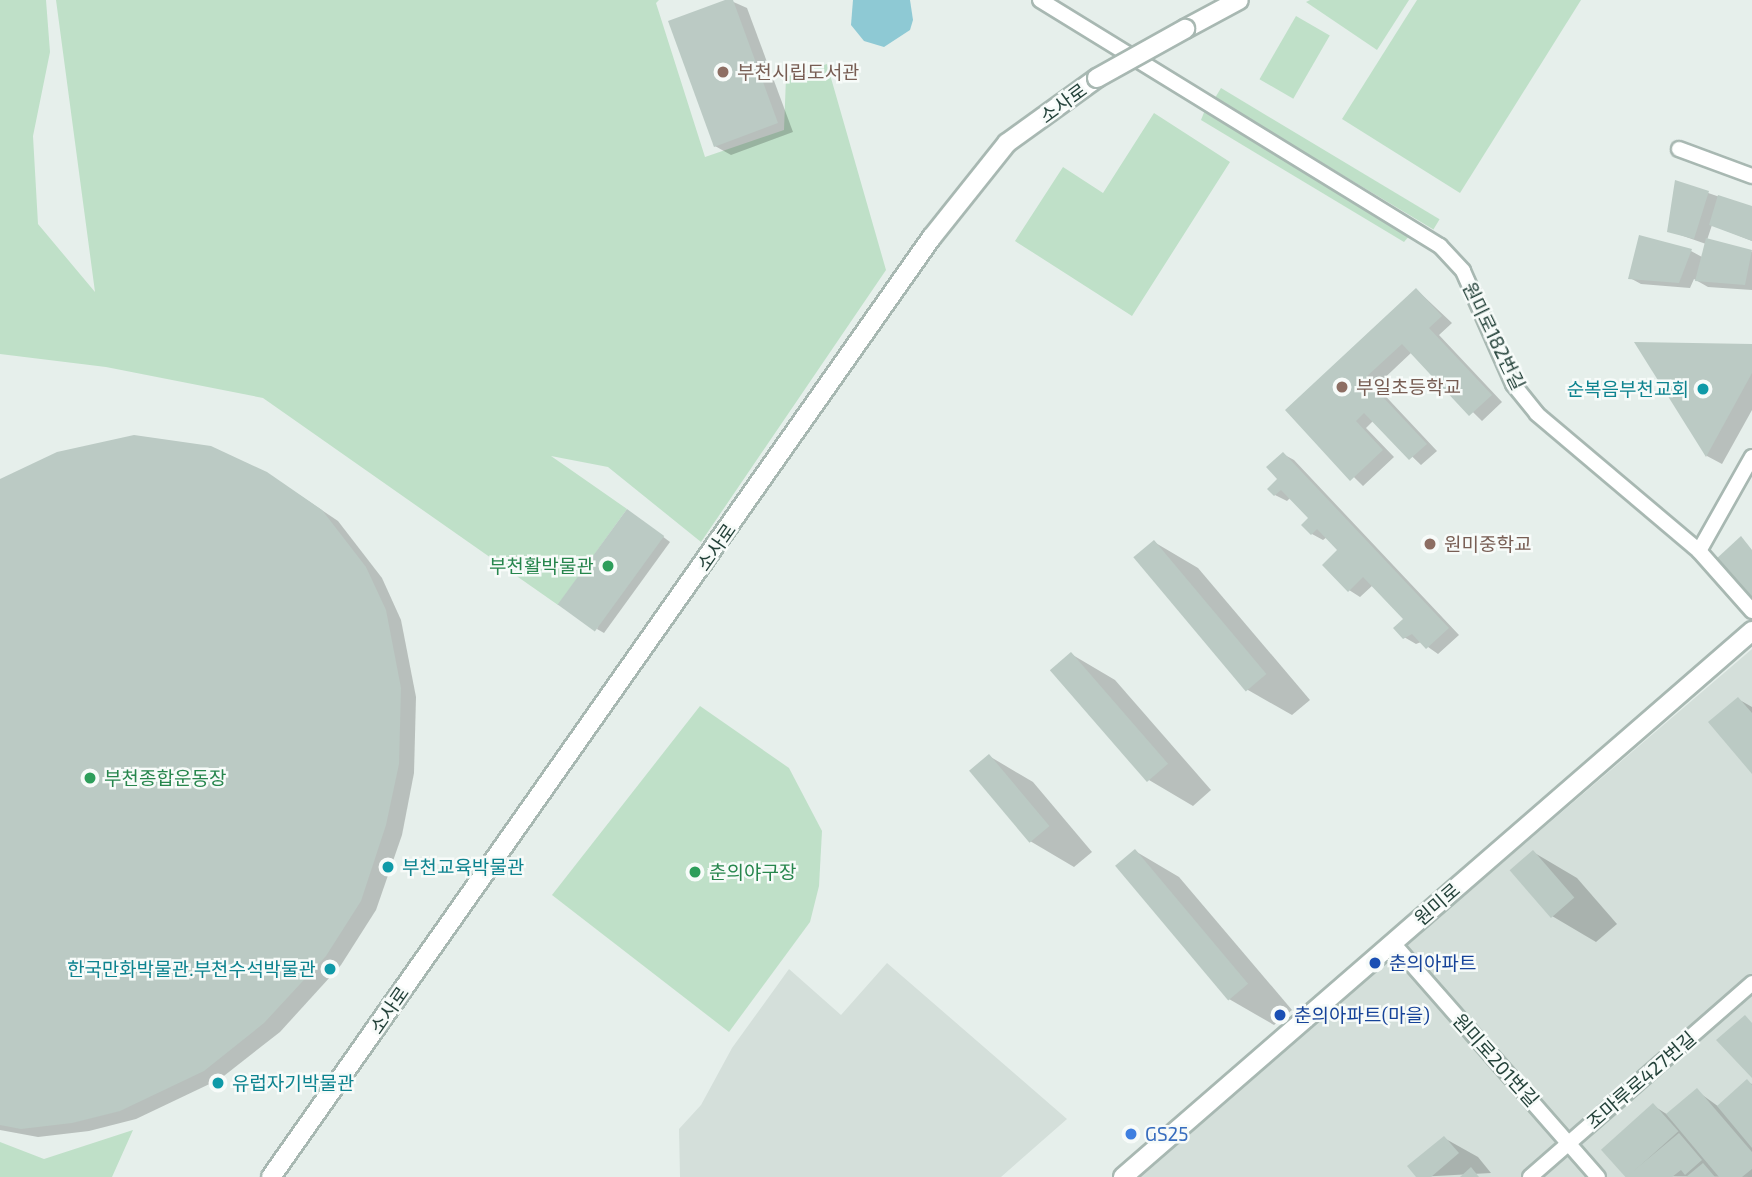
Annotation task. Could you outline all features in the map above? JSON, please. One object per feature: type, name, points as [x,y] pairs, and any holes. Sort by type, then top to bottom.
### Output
[{"type":"street","name":"원미로182번길","points":[[1040,0],[1440,246],[1463,271],[1513,384],[1537,414],[1699,551],[1752,611]]},
{"type":"street","name":"소사로","points":[[271,1177],[932,237],[1007,143],[1097,78],[1239,0]]},
{"type":"street","points":[[1679,149],[1752,176]]},
{"type":"street","points":[[1699,551],[1752,457]]},
{"type":"street","name":"원미로","points":[[1123,1177],[1752,631]]},
{"type":"street","name":"원미로201번길","points":[[1392,943],[1598,1177]]},
{"type":"street","name":"조마루로427번길","points":[[1530,1177],[1752,983]]},
{"type":"shaded area","points":[[1752,649],[1752,1177],[1135,1177],[1381,967]]},
{"type":"shaded area","points":[[887,963],[1067,1119],[1001,1177],[680,1177],[679,1129],[701,1105],[732,1048],[789,969],[841,1015]]},
{"type":"green space","points":[[0,0],[46,0],[50,52],[33,136],[38,224],[95,292],[56,0],[659,0],[656,3],[705,157],[784,130],[786,77],[827,64],[886,270],[701,542],[608,467],[551,456],[627,509],[558,605],[263,398],[106,367],[0,354]]},
{"type":"green space","points":[[1409,0],[1377,50],[1306,2]]},
{"type":"green space","points":[[1417,0],[1581,0],[1460,193],[1342,119]]},
{"type":"green space","points":[[1296,16],[1330,36],[1293,99],[1260,79]]},
{"type":"green space","points":[[1221,88],[1440,219],[1433,230],[1215,98]]},
{"type":"green space","points":[[1205,110],[1410,235],[1404,242],[1201,120]]},
{"type":"green space","points":[[1154,113],[1230,162],[1132,316],[1015,241],[1063,167],[1103,193]]},
{"type":"green space","name":"춘의야구장","points":[[700,706],[789,768],[822,831],[819,886],[810,922],[729,1032],[552,895]]},
{"type":"green space","points":[[133,1130],[112,1177],[0,1177],[0,1142],[44,1159]]},
{"type":"water","points":[[853,0],[910,0],[913,20],[910,30],[884,47],[864,41],[851,25]]},
{"type":"building","name":"부천시립도서관","points":[[725,0],[733,0],[778,123],[714,147],[668,21]]},
{"type":"building","points":[[1675,180],[1709,191],[1694,239],[1667,232]]},
{"type":"building","points":[[1718,195],[1752,206],[1752,241],[1709,225]]},
{"type":"building","points":[[1639,235],[1692,249],[1679,283],[1628,279]]},
{"type":"building","points":[[1706,238],[1752,250],[1745,285],[1695,281]]},
{"type":"building","name":"부일초등학교","points":[[1416,288],[1442,316],[1429,328],[1492,395],[1469,416],[1402,344],[1365,378],[1427,444],[1409,460],[1364,413],[1356,421],[1383,450],[1350,481],[1285,410]]},
{"type":"building","name":"순복음부천교회","points":[[1634,342],[1752,344],[1752,373],[1706,457]]},
{"type":"building","name":"부천종합운동장","points":[[134,435],[211,446],[267,472],[322,510],[366,567],[386,610],[401,688],[399,764],[386,825],[361,901],[326,956],[264,1023],[204,1071],[120,1111],[72,1123],[21,1129],[0,1125],[0,479],[57,452]]},
{"type":"building","name":"원미중학교","points":[[1283,452],[1449,628],[1426,649],[1412,634],[1403,639],[1393,628],[1403,619],[1363,577],[1348,592],[1322,565],[1337,550],[1317,529],[1311,535],[1301,525],[1308,518],[1281,490],[1274,496],[1267,489],[1277,479],[1266,467]]},
{"type":"building","points":[[627,509],[664,536],[595,632],[558,604]]},
{"type":"building","points":[[1741,536],[1752,550],[1752,601],[1715,560]]},
{"type":"building","points":[[1154,540],[1266,674],[1246,691],[1133,557]]},
{"type":"building","points":[[1071,652],[1168,764],[1147,782],[1050,670]]},
{"type":"building","points":[[1738,697],[1752,713],[1752,774],[1708,722]]},
{"type":"building","points":[[989,754],[1049,826],[1030,843],[969,771]]},
{"type":"building","points":[[1135,849],[1248,984],[1228,1001],[1115,866]]},
{"type":"building","points":[[1533,850],[1574,898],[1551,918],[1510,870]]},
{"type":"building","points":[[1745,1015],[1752,1023],[1752,1078],[1716,1040]]},
{"type":"building","points":[[1747,1079],[1752,1085],[1752,1148],[1717,1106]]},
{"type":"building","points":[[1697,1088],[1752,1152],[1752,1169],[1742,1177],[1719,1177],[1666,1114]]},
{"type":"building","points":[[1653,1103],[1678,1131],[1628,1177],[1601,1150]]},
{"type":"building","points":[[1679,1133],[1702,1160],[1685,1175],[1681,1170],[1672,1177],[1626,1177]]},
{"type":"building","points":[[1444,1136],[1459,1153],[1431,1177],[1416,1177],[1407,1166]]},
{"type":"building","points":[[1703,1163],[1715,1177],[1686,1177]]},
{"type":"building","points":[[1471,1167],[1479,1177],[1460,1177]]},
{"type":"place","name":"부천시립도서관","points":[[723,72]]},
{"type":"place","name":"부일초등학교","points":[[1342,387]]},
{"type":"place","name":"순복음부천교회","points":[[1703,389]]},
{"type":"place","name":"원미중학교","points":[[1430,544]]},
{"type":"place","name":"부천활박물관","points":[[608,566]]},
{"type":"place","name":"부천종합운동장","points":[[90,778]]},
{"type":"place","name":"부천교육박물관","points":[[388,867]]},
{"type":"place","name":"춘의야구장","points":[[695,872]]},
{"type":"place","name":"춘의아파트","points":[[1375,963]]},
{"type":"place","name":"한국만화박물관.부천수석박물관","points":[[330,969]]},
{"type":"place","name":"춘의아파트(마을)","points":[[1280,1015]]},
{"type":"place","name":"유럽자기박물관","points":[[218,1083]]},
{"type":"place","name":"GS25","points":[[1131,1134]]}]
